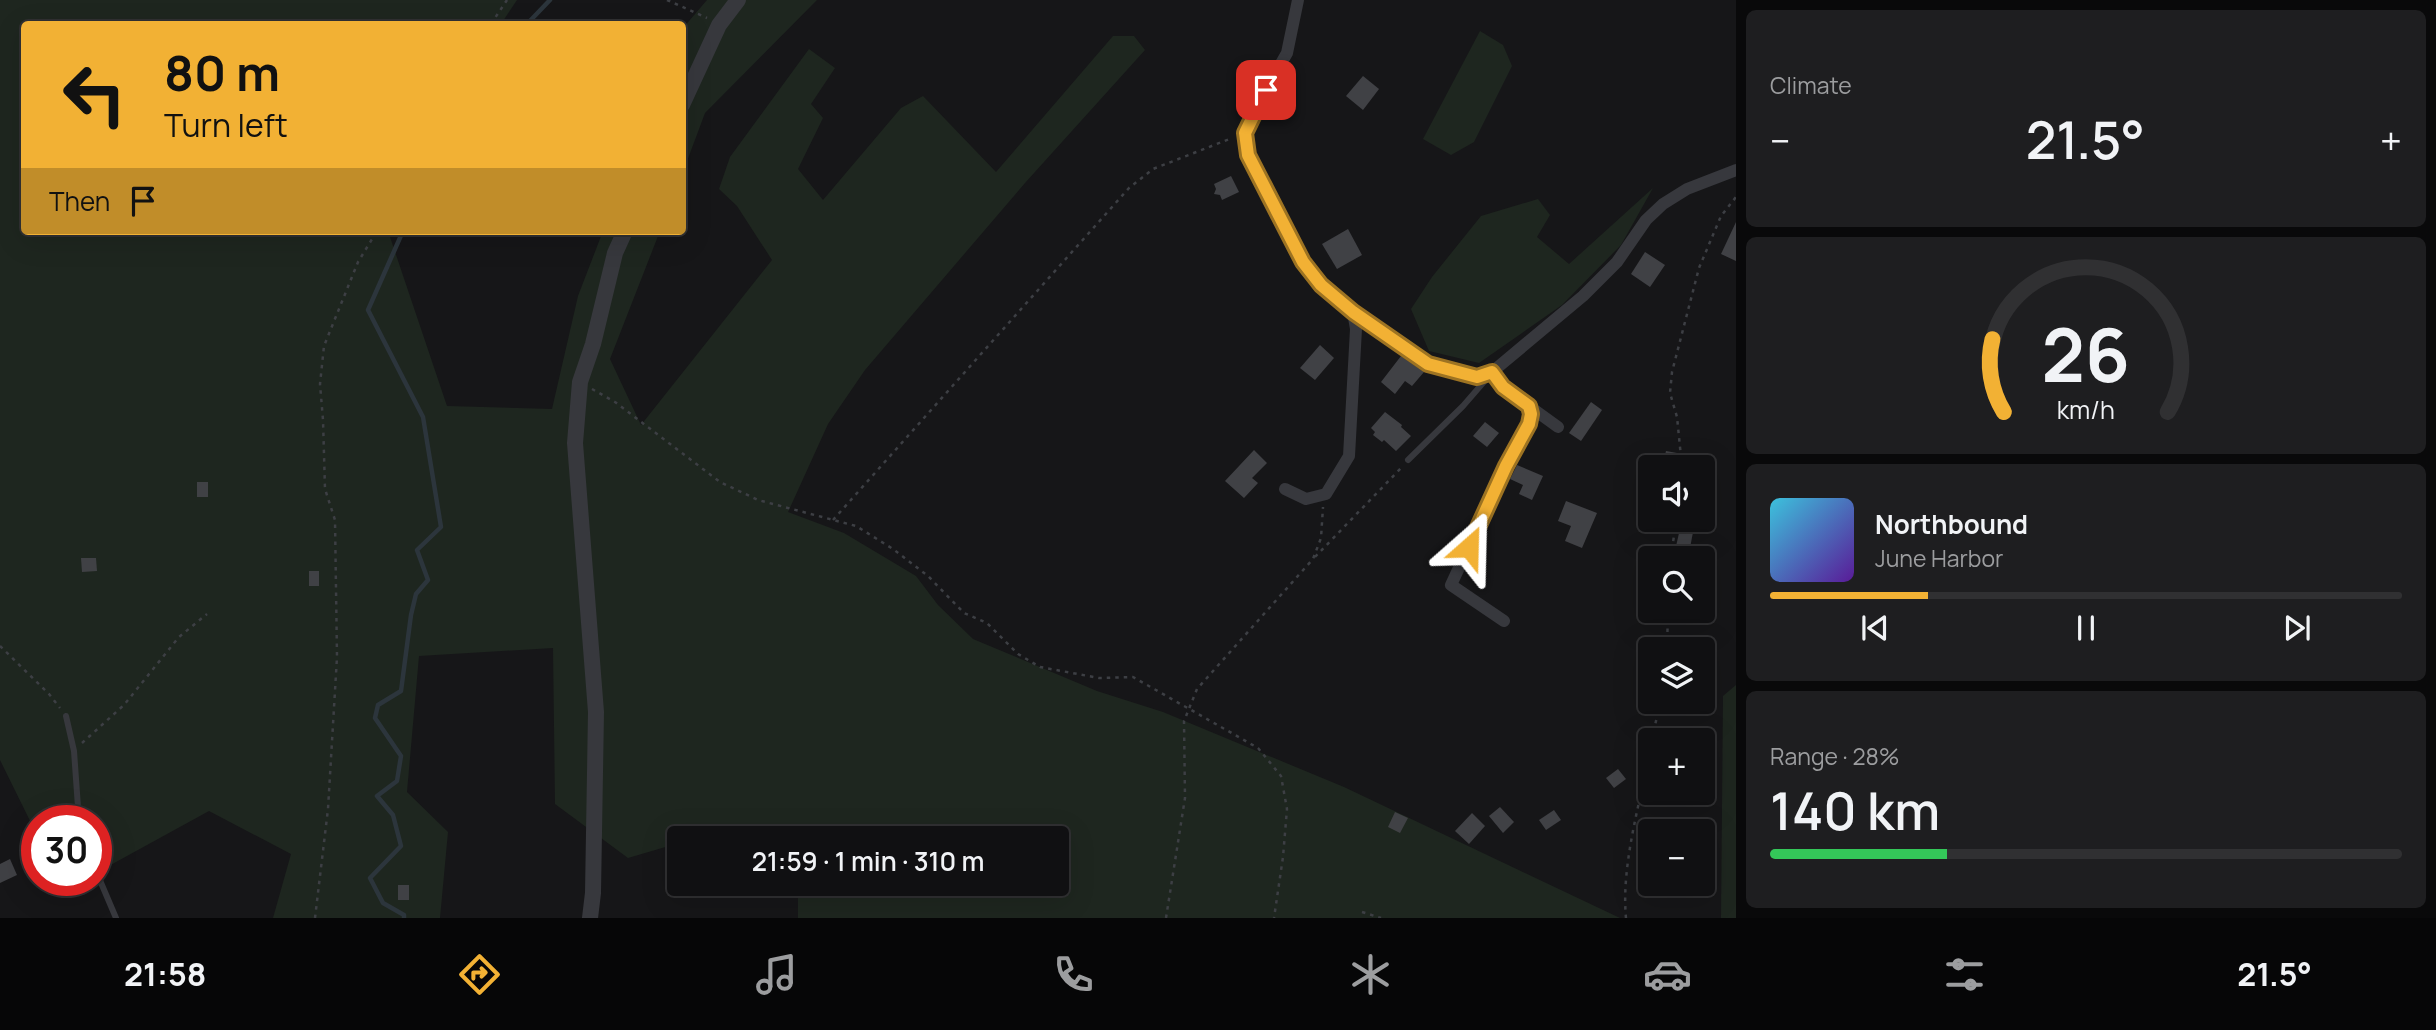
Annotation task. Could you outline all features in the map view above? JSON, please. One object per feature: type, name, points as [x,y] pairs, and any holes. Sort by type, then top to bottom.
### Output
[{"type":"street","points":[[686,96],[719,26],[738,0]]},
{"type":"street","points":[[1298,0],[1287,53],[1255,109],[1245,133],[1248,155],[1303,262],[1321,285],[1353,312],[1428,364],[1477,377],[1492,372],[1584,296],[1617,262],[1646,220],[1663,204],[1687,189],[1736,170]]},
{"type":"street","points":[[590,918],[593,893],[596,712],[575,443],[580,382],[593,344],[615,253],[623,235]]},
{"type":"street","points":[[1284,489],[1306,499],[1326,494],[1349,456],[1356,329],[1353,312]]},
{"type":"street","points":[[1492,372],[1503,387],[1558,427]]},
{"type":"street","points":[[1504,621],[1451,585],[1506,466],[1529,424],[1529,406]]},
{"type":"lane","points":[[1408,460],[1463,406],[1492,372]]},
{"type":"lane","points":[[66,716],[74,751],[78,805]]},
{"type":"lane","points":[[107,896],[116,918]]},
{"type":"path","points":[[493,21],[507,0]]},
{"type":"path","points":[[667,0],[719,26]]},
{"type":"path","points":[[832,520],[1129,188],[1153,169],[1245,133]]},
{"type":"path","points":[[1681,455],[1677,417],[1670,393],[1672,372],[1699,268],[1721,216],[1736,197]]},
{"type":"path","points":[[315,918],[328,809],[337,657],[335,520],[325,489],[320,384],[324,346],[358,262],[375,235]]},
{"type":"path","points":[[580,382],[615,402],[720,482],[758,500],[856,526],[893,549],[928,576],[964,613],[987,623],[1018,654],[1040,667],[1099,678],[1133,677],[1258,748],[1281,776],[1287,809],[1274,918]]},
{"type":"path","points":[[1167,918],[1185,798],[1184,721],[1188,708],[1198,689],[1312,559],[1408,460]]},
{"type":"path","points":[[1312,559],[1321,538],[1326,494]]},
{"type":"path","points":[[74,751],[124,705],[179,637],[207,614]]},
{"type":"path","points":[[0,646],[49,694],[66,716]]},
{"type":"path","points":[[1626,918],[1624,898],[1640,805]]},
{"type":"path","points":[[1362,912],[1381,918]]},
{"type":"shaded area","points":[[0,0],[517,0],[503,21],[21,21],[21,235],[389,235],[447,406],[552,409],[578,296],[601,235],[658,235],[610,359],[641,425],[772,260],[737,206],[719,189],[730,157],[809,49],[835,68],[811,104],[823,118],[798,169],[823,200],[901,108],[923,96],[996,172],[1113,36],[1134,36],[1145,50],[1025,183],[865,370],[828,424],[788,512],[844,533],[916,576],[938,605],[973,639],[1097,691],[1163,712],[1344,787],[1620,918],[798,918],[798,896],[1069,896],[1069,826],[667,826],[667,847],[628,858],[555,804],[553,648],[419,656],[407,792],[448,832],[440,918],[273,918],[291,854],[209,811],[112,864],[112,805],[22,805],[0,760]]},
{"type":"shaded area","points":[[707,0],[817,0],[705,113],[686,164],[686,24]]},
{"type":"shaded area","points":[[1480,31],[1503,45],[1512,66],[1474,142],[1451,155],[1423,139]]},
{"type":"shaded area","points":[[1653,188],[1621,245],[1562,305],[1479,363],[1429,351],[1411,309],[1432,277],[1481,216],[1538,199],[1550,215],[1537,237],[1569,264]]},
{"type":"shaded area","points":[[1736,685],[1736,918],[1721,918],[1723,696]]},
{"type":"building","points":[[1363,76],[1379,89],[1363,110],[1346,96]]},
{"type":"building","points":[[1231,176],[1239,192],[1222,200],[1220,195],[1214,194],[1214,184]]},
{"type":"building","points":[[1736,222],[1736,261],[1721,254]]},
{"type":"building","points":[[1348,229],[1362,255],[1337,269],[1322,244]]},
{"type":"building","points":[[1645,252],[1665,265],[1650,287],[1631,274]]},
{"type":"building","points":[[1320,345],[1334,358],[1315,380],[1300,368]]},
{"type":"building","points":[[1401,356],[1424,372],[1412,386],[1405,381],[1395,394],[1381,382]]},
{"type":"building","points":[[1591,402],[1602,410],[1581,441],[1569,433]]},
{"type":"building","points":[[1385,412],[1411,436],[1396,451],[1384,440],[1382,442],[1373,435],[1375,432],[1371,428]]},
{"type":"building","points":[[1485,422],[1499,433],[1487,447],[1473,436]]},
{"type":"building","points":[[1254,450],[1267,463],[1252,478],[1258,483],[1244,498],[1225,481]]},
{"type":"building","points":[[1666,451],[1677,453],[1677,455],[1665,455]]},
{"type":"building","points":[[1517,465],[1543,476],[1532,500],[1519,494],[1523,485],[1510,479]]},
{"type":"building","points":[[197,482],[208,482],[208,497],[197,497]]},
{"type":"building","points":[[1566,501],[1597,513],[1582,548],[1565,541],[1571,526],[1558,521]]},
{"type":"building","points":[[1679,532],[1693,532],[1690,546],[1676,546]]},
{"type":"building","points":[[81,558],[96,558],[97,571],[82,572]]},
{"type":"building","points":[[309,571],[319,571],[319,586],[309,586]]},
{"type":"building","points":[[1618,769],[1626,779],[1614,788],[1606,778]]},
{"type":"building","points":[[1500,807],[1514,822],[1503,833],[1489,816]]},
{"type":"building","points":[[1554,810],[1561,820],[1546,830],[1539,820]]},
{"type":"building","points":[[1395,812],[1408,818],[1400,833],[1388,827]]},
{"type":"building","points":[[1472,813],[1485,826],[1469,844],[1455,831]]},
{"type":"building","points":[[10,859],[17,875],[0,883],[0,864]]},
{"type":"building","points":[[398,885],[409,885],[409,900],[398,900]]},
{"type":"waterway","points":[[530,21],[550,0]]},
{"type":"waterway","points":[[401,235],[368,310],[423,417],[441,527],[417,550],[428,580],[416,594],[401,691],[378,705],[375,718],[401,756],[397,781],[377,796],[393,815],[401,846],[370,878],[383,903],[404,915],[404,918]]},
{"type":"route","points":[[1266,90],[1245,133],[1248,155],[1303,262],[1321,285],[1353,312],[1428,364],[1477,377],[1492,372],[1503,387],[1529,406],[1529,424],[1506,466],[1469,547]]}]
